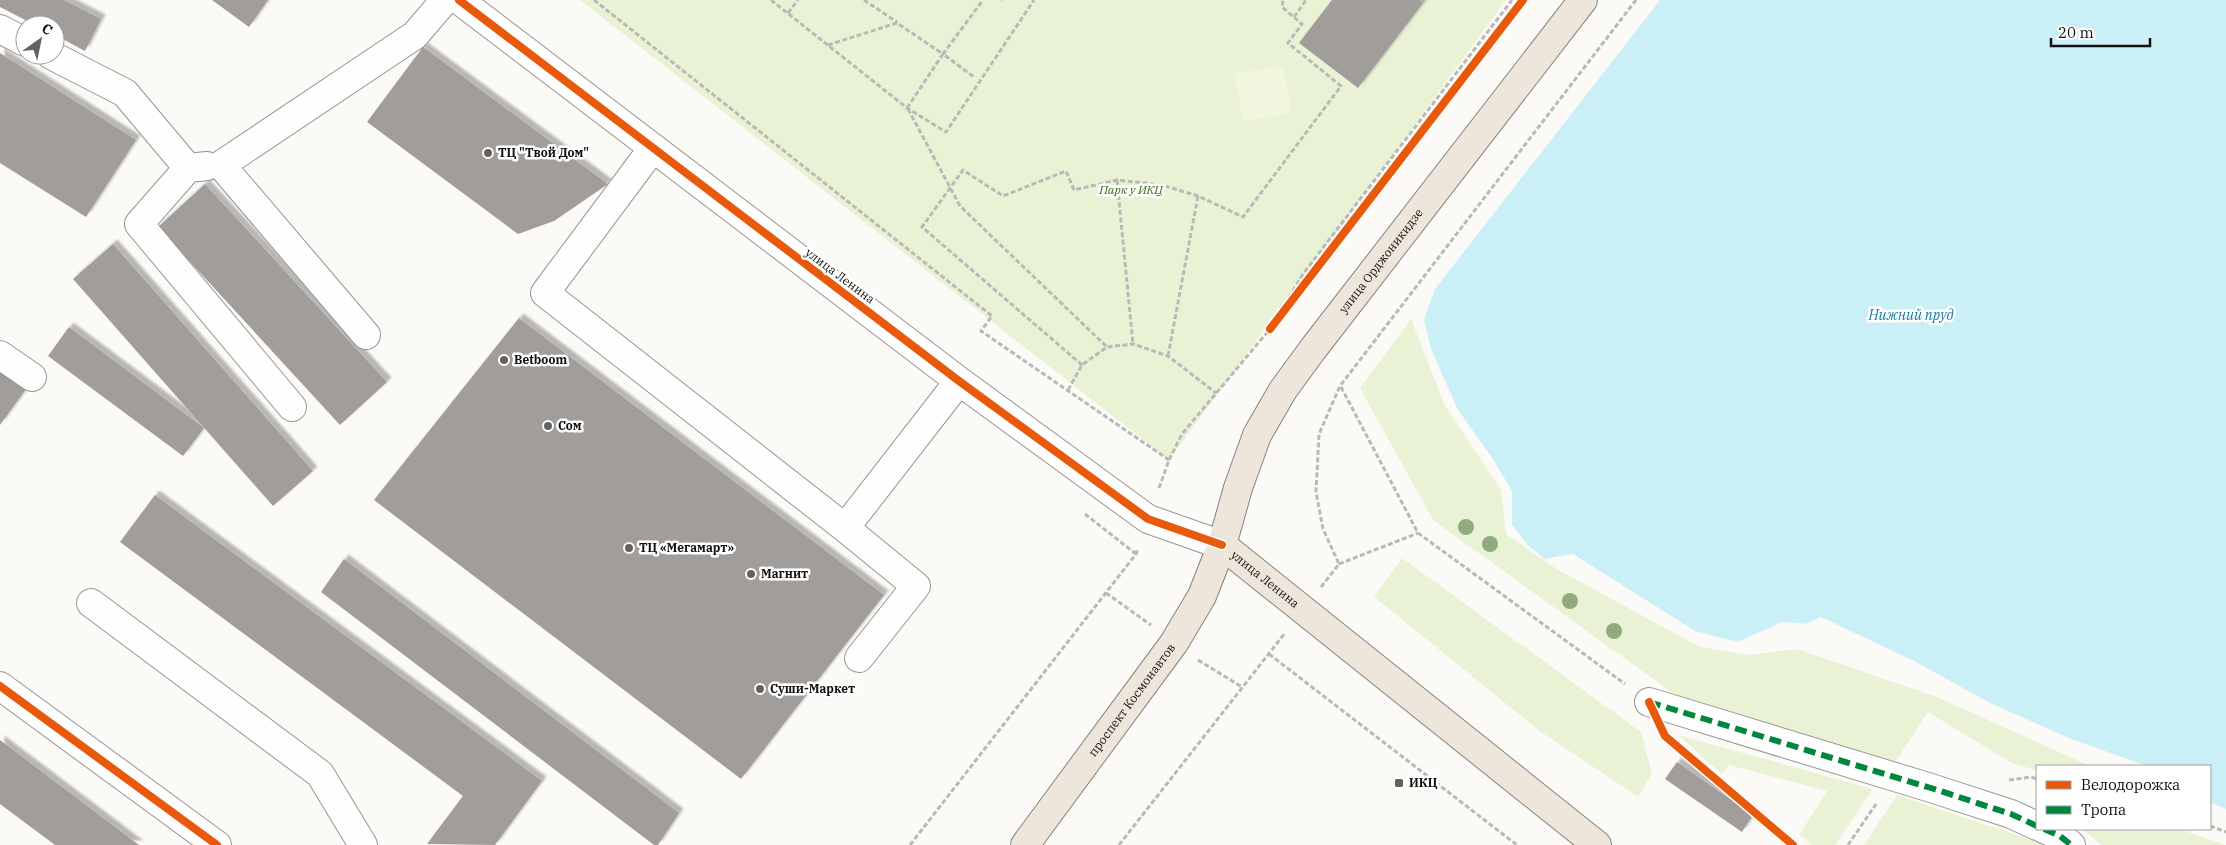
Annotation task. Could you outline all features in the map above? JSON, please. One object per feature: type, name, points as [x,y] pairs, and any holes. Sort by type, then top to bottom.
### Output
[{"type":"main road","name":"улица Орджоникидзе","points":[[1222,545],[1238,488],[1258,435],[1283,390],[1313,348],[1584,0]]},
{"type":"main road","name":"улица Ленина","points":[[1222,545],[1597,845]]},
{"type":"main road","name":"проспект Космонавтов","points":[[1025,845],[1174,643],[1202,596],[1222,545]]},
{"type":"street","points":[[292,407],[139,224],[188,168],[221,165],[415,35],[445,0]]},
{"type":"street","name":"улица Ленина","points":[[459,0],[959,380],[1148,519],[1222,545]]},
{"type":"street","points":[[0,29],[15,37]]},
{"type":"street","points":[[65,62],[125,93],[188,168]]},
{"type":"street","points":[[653,148],[545,294],[845,528],[916,586],[859,658]]},
{"type":"street","points":[[221,165],[366,335]]},
{"type":"street","points":[[0,355],[32,377]]},
{"type":"street","points":[[845,528],[959,380]]},
{"type":"street","points":[[90,603],[320,774],[362,845]]},
{"type":"street","points":[[0,686],[217,845]]},
{"type":"street","points":[[1649,702],[2011,814],[2036,826]]},
{"type":"street","points":[[2046,830],[2060,836],[2071,845]]},
{"type":"path","points":[[594,0],[992,316],[980,331],[1169,460]]},
{"type":"path","points":[[771,0],[908,108],[946,132],[1034,0]]},
{"type":"path","points":[[788,13],[798,0]]},
{"type":"path","points":[[864,0],[974,77]]},
{"type":"path","points":[[908,108],[943,54],[983,0]]},
{"type":"path","points":[[1082,365],[922,227],[963,170],[1003,196],[1066,171],[1074,190],[1117,180],[1162,185],[1198,196],[1243,217],[1341,86],[1288,43],[1302,24],[1282,7],[1283,0]]},
{"type":"path","points":[[1294,17],[1306,0]]},
{"type":"path","points":[[1270,329],[1303,274],[1512,0]]},
{"type":"path","points":[[910,845],[1136,554],[1169,460],[1182,434],[1270,329],[1523,0]]},
{"type":"path","points":[[1339,564],[1323,529],[1316,492],[1319,434],[1340,386],[1363,359],[1636,0]]},
{"type":"path","points":[[828,45],[897,23]]},
{"type":"path","points":[[908,108],[960,206],[1107,348]]},
{"type":"path","points":[[1117,180],[1133,344]]},
{"type":"path","points":[[1168,356],[1198,196]]},
{"type":"path","points":[[1068,390],[1082,365],[1107,348],[1133,344],[1168,356],[1216,393]]},
{"type":"path","points":[[1340,386],[1418,533],[1649,702]]},
{"type":"path","points":[[1119,845],[1339,564],[1418,533]]},
{"type":"path","points":[[1269,654],[1517,845]]},
{"type":"path","points":[[1848,845],[1895,777]]},
{"type":"path","points":[[2211,826],[2226,832]]},
{"type":"green space","name":"Парк у ИКЦ","points":[[580,0],[1506,0],[1169,460]]},
{"type":"green space","points":[[1283,66],[1291,113],[1243,121],[1235,74]]},
{"type":"green space","points":[[1411,319],[1445,406],[1501,490],[1506,534],[1555,568],[1698,646],[1748,655],[1797,649],[1937,697],[2088,765],[2036,765],[2036,770],[2013,764],[1928,712],[1896,761],[1681,699],[1433,520],[1360,388]]},
{"type":"green space","points":[[1402,558],[1641,732],[1652,774],[1638,797],[1541,732],[1374,597]]},
{"type":"green space","points":[[1678,735],[1873,789],[1835,845],[1812,845],[1799,835],[1827,791],[1729,765],[1722,774]]},
{"type":"green space","points":[[1897,795],[2047,845],[1864,845]]},
{"type":"green space","points":[[2083,830],[2182,830],[2226,845],[2102,845]]},
{"type":"water","name":"Нижний пруд","points":[[1660,0],[2226,0],[2226,809],[2211,802],[2211,765],[2144,765],[2071,739],[1990,703],[1914,661],[1821,617],[1805,624],[1783,622],[1737,642],[1695,631],[1573,554],[1544,559],[1527,544],[1512,525],[1512,491],[1493,459],[1458,410],[1431,349],[1424,320],[1435,289]]},
{"type":"building","points":[[0,0],[64,0],[101,19],[85,51],[65,40],[65,15],[16,15],[0,7]]},
{"type":"building","points":[[212,0],[268,0],[249,27]]},
{"type":"building","points":[[1332,0],[1419,0],[1423,3],[1358,88],[1299,43]]},
{"type":"building","name":"ТЦ \"Твой Дом\"","points":[[423,47],[608,184],[554,221],[518,234],[367,122]]},
{"type":"building","points":[[0,53],[15,63],[15,65],[19,65],[136,140],[86,217],[0,163]]},
{"type":"building","points":[[205,184],[387,382],[340,425],[158,227]]},
{"type":"building","points":[[113,244],[313,471],[273,506],[73,279]]},
{"type":"building","name":"ТЦ «Мегамарт»","points":[[519,318],[884,595],[741,779],[374,500]]},
{"type":"building","points":[[69,327],[204,428],[183,456],[48,356]]},
{"type":"building","points":[[0,370],[26,389],[0,425]]},
{"type":"building","points":[[155,495],[542,781],[495,845],[427,844],[463,796],[120,542]]},
{"type":"building","points":[[344,559],[679,813],[658,845],[654,845],[321,592]]},
{"type":"building","points":[[0,740],[139,845],[55,845],[0,804]]},
{"type":"building","points":[[1677,762],[1753,815],[1742,832],[1665,779]]},
{"type":"marked path","points":[[1649,702],[1931,788],[2011,814],[2036,826]]},
{"type":"marked path","points":[[2046,830],[2060,836],[2071,845]]},
{"type":"cycle path","points":[[459,0],[959,381],[1148,519],[1222,545]]},
{"type":"cycle path","points":[[1270,329],[1523,0]]},
{"type":"cycle path","points":[[0,686],[217,845]]},
{"type":"cycle path","points":[[1649,702],[1665,736],[1793,845]]},
{"type":"place","name":"ТЦ \"Твой Дом\"","points":[[488,153]]},
{"type":"place","name":"Betboom","points":[[504,360]]},
{"type":"place","name":"Сом","points":[[548,426]]},
{"type":"place","name":"ТЦ «Мегамарт»","points":[[629,548]]},
{"type":"place","name":"Магнит","points":[[751,574]]},
{"type":"place","name":"Суши-Маркет","points":[[760,689]]},
{"type":"place","name":"ИКЦ","points":[[1399,783]]}]
